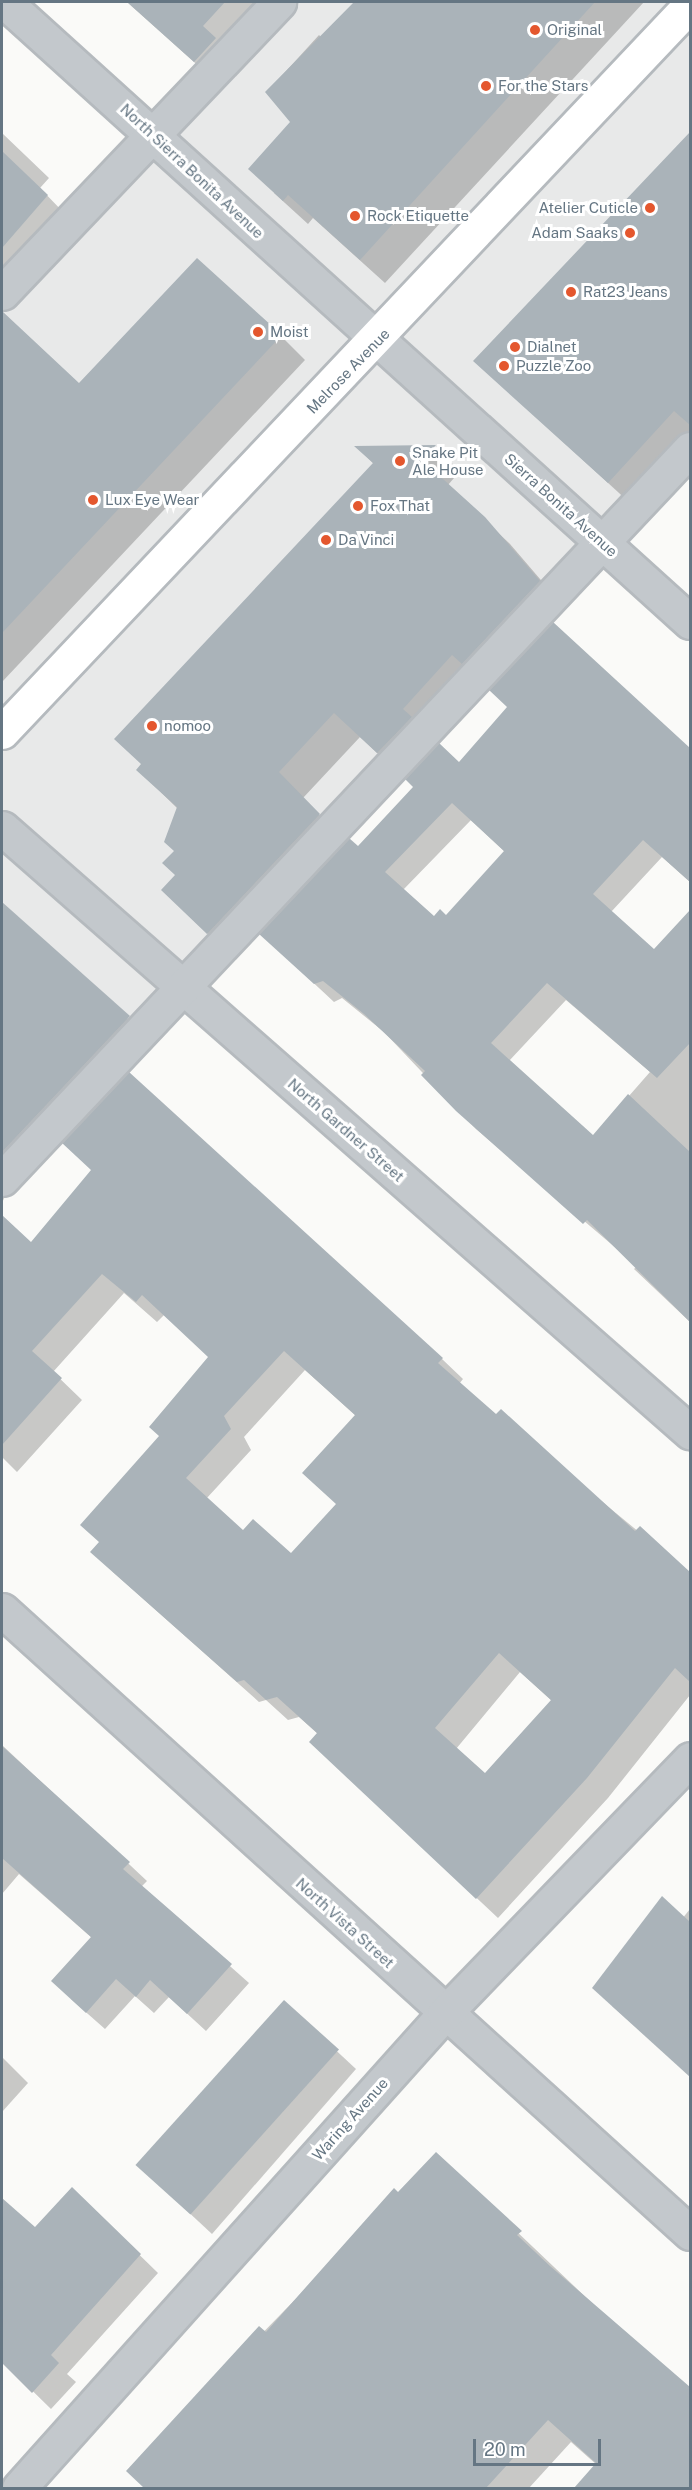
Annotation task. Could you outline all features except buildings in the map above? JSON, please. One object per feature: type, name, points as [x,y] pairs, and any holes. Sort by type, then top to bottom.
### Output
[{"type":"main road","name":"Melrose Avenue","points":[[2,732],[378,340],[690,5]]},
{"type":"street","name":"North Sierra Bonita Avenue","points":[[4,2],[378,340]]},
{"type":"street","points":[[2,293],[279,2]]},
{"type":"street","name":"Sierra Bonita Avenue","points":[[378,340],[690,622]]},
{"type":"street","points":[[2,1179],[690,449]]},
{"type":"street","name":"North Gardner Street","points":[[2,828],[690,1432]]},
{"type":"street","name":"North Vista Street","points":[[2,1610],[444,2014],[690,2233]]},
{"type":"street","name":"Waring Avenue","points":[[19,2488],[444,2014],[690,1759]]},
{"type":"shaded area","points":[[277,2],[690,2],[690,464],[2,1193],[2,292]]},
{"type":"place","name":"Original","points":[[535,30]]},
{"type":"place","name":"For the Stars","points":[[486,86]]},
{"type":"place","name":"Atelier Cuticle","points":[[650,208]]},
{"type":"place","name":"Rock Etiquette","points":[[355,216]]},
{"type":"place","name":"Adam Saaks","points":[[630,233]]},
{"type":"place","name":"Rat23 Jeans","points":[[571,292]]},
{"type":"place","name":"Moist","points":[[258,332]]},
{"type":"place","name":"Dialnet","points":[[515,347]]},
{"type":"place","name":"Puzzle Zoo","points":[[504,366]]},
{"type":"place","name":"Snake Pit Ale House","points":[[400,461]]},
{"type":"place","name":"Lux Eye Wear","points":[[93,500]]},
{"type":"place","name":"Fox That","points":[[358,506]]},
{"type":"place","name":"Da Vinci","points":[[326,540]]},
{"type":"place","name":"nomoo","points":[[152,726]]}]
